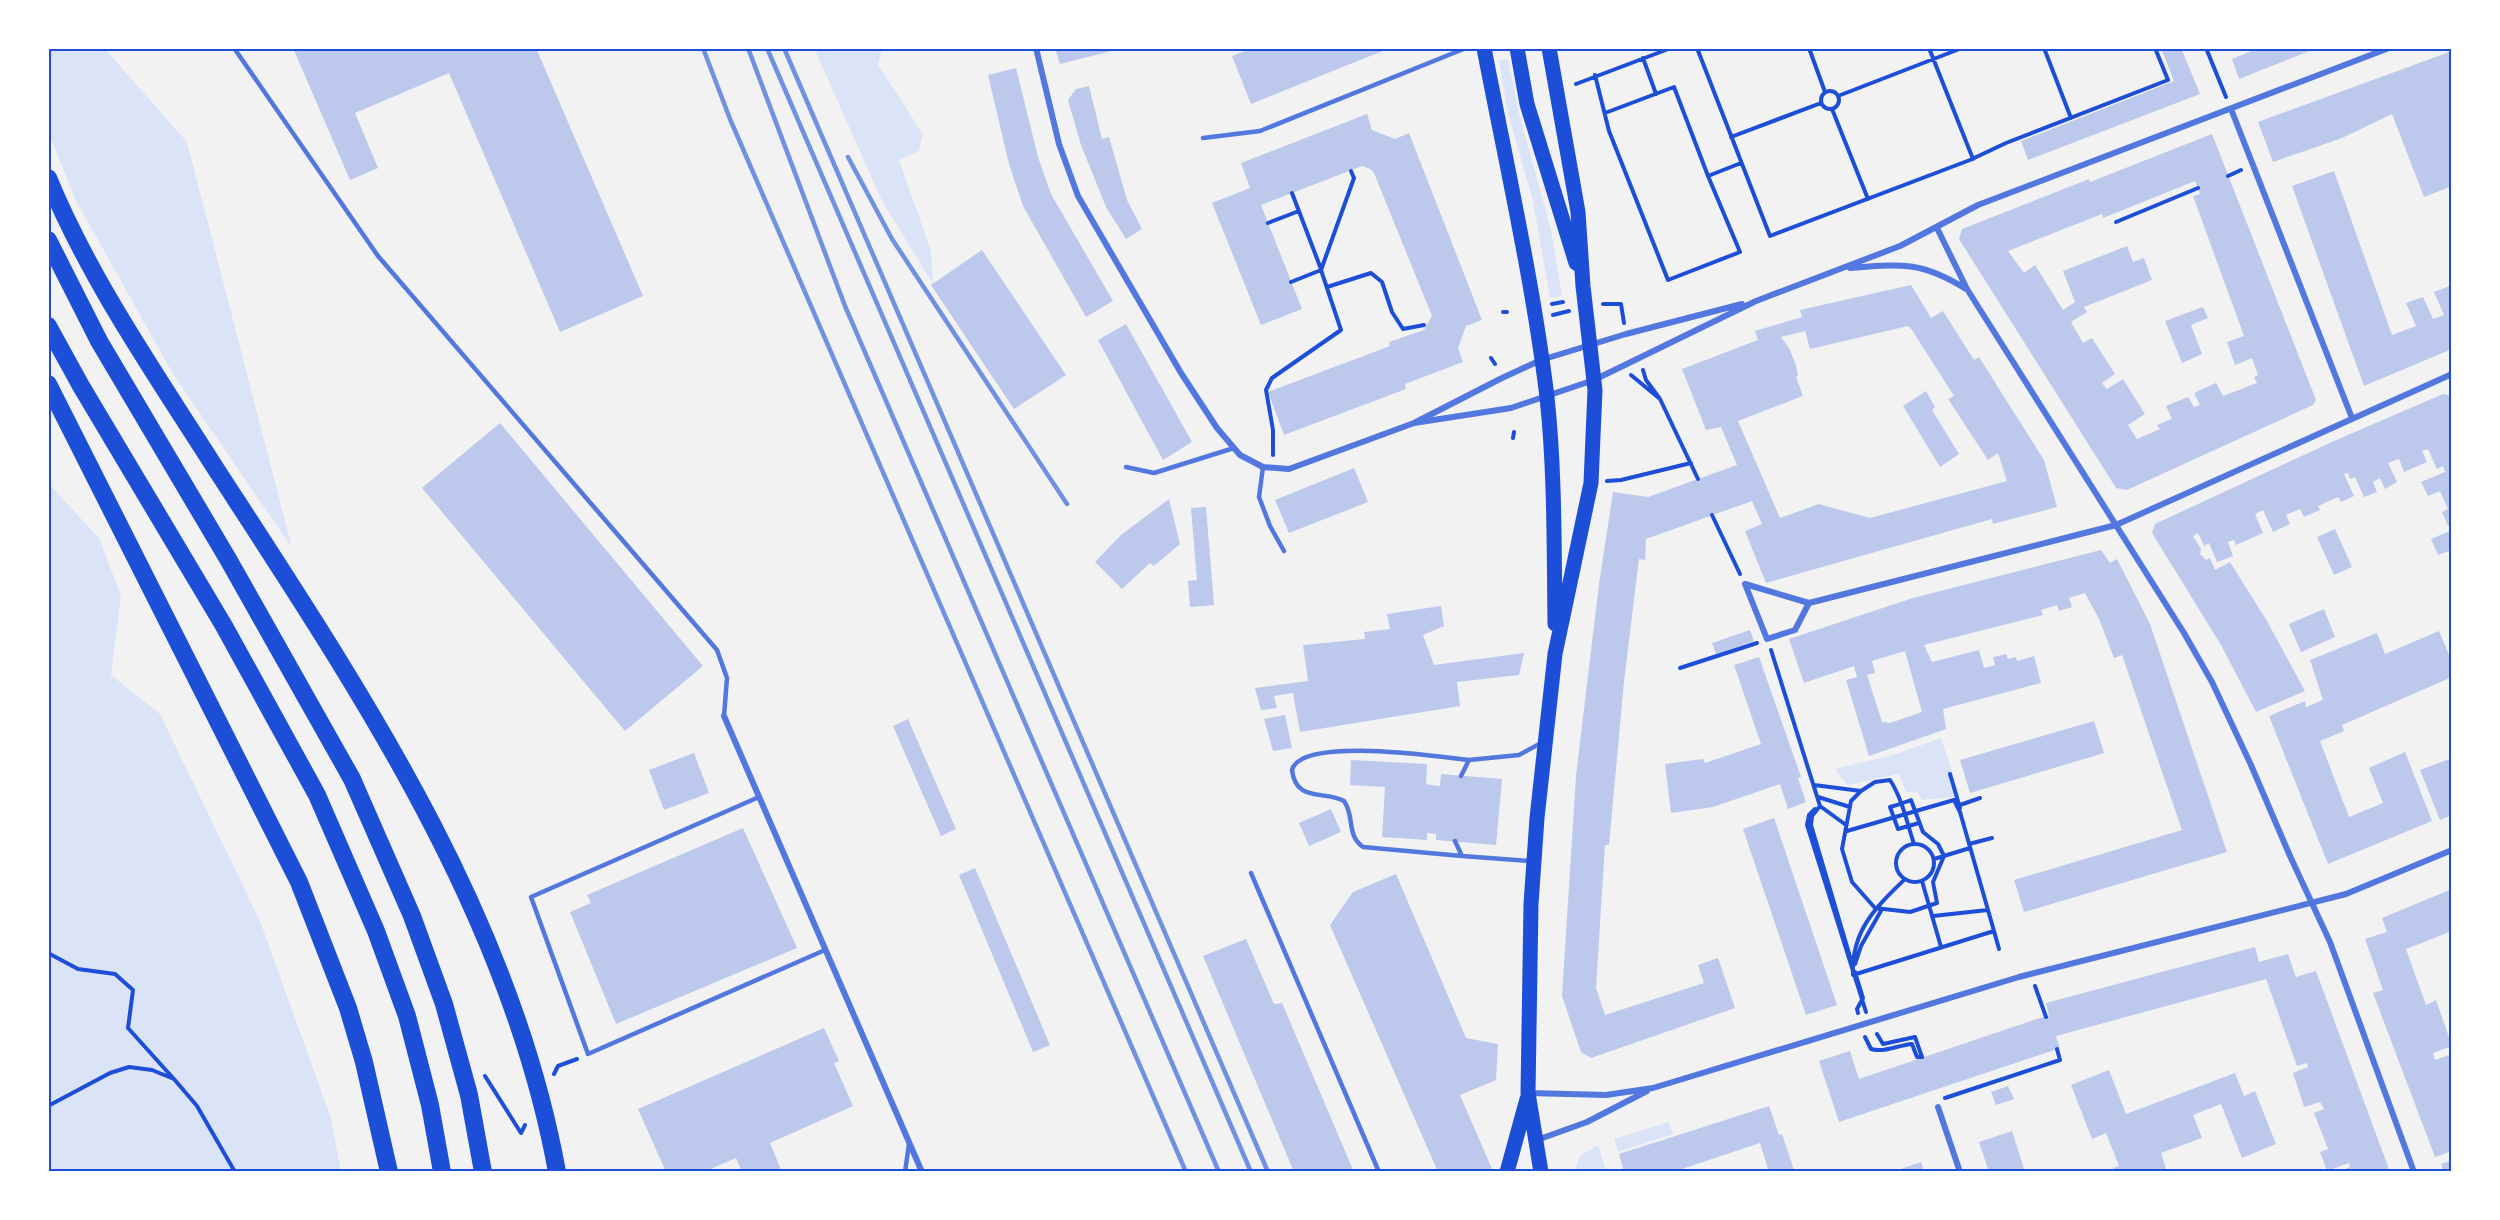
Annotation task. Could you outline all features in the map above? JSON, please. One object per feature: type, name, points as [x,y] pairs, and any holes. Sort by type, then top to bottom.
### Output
[{"type":"highway","points":[[48,178],[104,291],[316,624],[392,753],[452,863],[477,916],[518,1020],[538,1086],[557,1172]]},
{"type":"highway","points":[[48,240],[99,341],[149,429],[234,569],[352,779],[412,916],[444,1004],[469,1095],[483,1172]]},
{"type":"highway","points":[[48,326],[81,386],[224,626],[317,795],[376,931],[407,1016],[430,1105],[442,1172]]},
{"type":"highway","points":[[48,384],[299,882],[329,955],[355,1030],[389,1172]]},
{"type":"main road","points":[[1485,48],[1547,398],[1554,518],[1555,654]]},
{"type":"main road","points":[[1517,48],[1527,104],[1583,286]]},
{"type":"main road","points":[[1541,1172],[1528,1093],[1534,861],[1555,654],[1591,483],[1594,380],[1583,286],[1578,212],[1548,48]]},
{"type":"main road","points":[[1508,1172],[1528,1093]]},
{"type":"street","points":[[1036,48],[1059,144],[1078,196],[1181,373],[1217,428],[1240,455],[1263,467],[1289,468],[1414,423],[1541,360],[1756,301]]},
{"type":"street","points":[[1414,423],[1494,412],[1547,398],[1594,380],[1756,301],[1900,246],[1978,205],[2389,48]]},
{"type":"street","points":[[2231,109],[2352,418]]},
{"type":"street","points":[[1937,228],[1967,289],[2184,633],[2212,682],[2334,952],[2414,1172]]},
{"type":"street","points":[[1842,268],[1912,265],[1946,276],[1967,289]]},
{"type":"street","points":[[1745,584],[1809,603],[2116,525],[2452,374]]},
{"type":"street","points":[[1745,584],[1767,639],[1795,630],[1809,603]]},
{"type":"street","points":[[724,716],[922,1172]]},
{"type":"street","points":[[1528,1093],[1605,1095],[1653,1088],[2031,974],[2346,894],[2452,850]]},
{"type":"street","points":[[1537,1140],[1587,1122],[1653,1088]]},
{"type":"street","points":[[1938,1107],[1960,1172]]},
{"type":"lane","points":[[234,48],[378,256],[717,650],[727,678],[724,716]]},
{"type":"lane","points":[[1203,138],[1260,131],[1466,48]]},
{"type":"lane","points":[[1126,467],[1154,474],[1234,448]]},
{"type":"lane","points":[[1263,467],[1259,497],[1270,526],[1284,551]]},
{"type":"lane","points":[[1534,861],[1363,847],[1353,835],[1348,808],[1344,801],[1304,792],[1296,783],[1292,770],[1299,759],[1330,752],[1381,750],[1469,760],[1519,755],[1545,741]]},
{"type":"lane","points":[[1461,776],[1469,760]]},
{"type":"lane","points":[[759,797],[531,897],[588,1054],[825,950]]},
{"type":"lane","points":[[1455,841],[1462,856]]},
{"type":"lane","points":[[1251,873],[1379,1172]]},
{"type":"lane","points":[[905,1172],[909,1144]]},
{"type":"path","points":[[1576,84],[1594,75],[1671,48]]},
{"type":"path","points":[[1696,48],[1770,236],[1973,159],[2168,80],[2155,48]]},
{"type":"path","points":[[1809,48],[1825,92]]},
{"type":"path","points":[[1929,48],[1973,159]]},
{"type":"path","points":[[1838,96],[1962,48]]},
{"type":"path","points":[[2044,48],[2072,118]]},
{"type":"path","points":[[2206,48],[2231,109]]},
{"type":"path","points":[[1642,58],[1656,94]]},
{"type":"path","points":[[1594,75],[1609,131],[1668,280],[1740,252],[1707,176],[1674,87],[1605,113]]},
{"type":"path","points":[[1832,109],[1823,107],[1821,97],[1825,92],[1830,91],[1838,96]]},
{"type":"path","points":[[1832,109],[1839,101],[1838,96]]},
{"type":"path","points":[[1731,137],[1821,103]]},
{"type":"path","points":[[1832,109],[1868,199]]},
{"type":"path","points":[[1707,176],[1741,163]]},
{"type":"path","points":[[1291,282],[1321,270],[1354,178],[1351,171]]},
{"type":"path","points":[[2116,222],[2198,188]]},
{"type":"path","points":[[1273,467],[1273,430],[1266,390],[1272,378],[1341,330],[1292,193]]},
{"type":"path","points":[[1268,223],[1299,212]]},
{"type":"path","points":[[1327,287],[1371,273],[1382,282],[1392,312],[1403,329],[1424,325]]},
{"type":"path","points":[[1552,304],[1563,302]]},
{"type":"path","points":[[1491,358],[1495,364]]},
{"type":"path","points":[[1642,369],[1646,380],[1660,399],[1698,479]]},
{"type":"path","points":[[1513,438],[1514,432]]},
{"type":"path","points":[[1591,483],[1621,480],[1691,463]]},
{"type":"path","points":[[1712,515],[1745,584]]},
{"type":"path","points":[[1680,668],[1767,639],[1820,806],[1846,825]]},
{"type":"path","points":[[1950,774],[1960,812]]},
{"type":"path","points":[[1914,844],[1908,826],[1904,814],[1900,804],[1896,788],[1890,780],[1875,782],[1851,801],[1842,849],[1852,882],[1875,908],[1910,912],[1937,903],[1933,882],[1944,856],[1938,844],[1923,832],[1911,800],[1900,804],[1890,807],[1898,829],[1908,826],[1919,823]]},
{"type":"path","points":[[1814,785],[1861,791]]},
{"type":"path","points":[[1817,797],[1850,807]]},
{"type":"path","points":[[1960,805],[1980,798]]},
{"type":"path","points":[[1846,831],[1950,800],[1957,803],[1999,949]]},
{"type":"path","points":[[1820,806],[1809,814],[1807,825],[1863,999],[1861,1002],[1857,1009],[1871,1049],[1880,1051],[1912,1044],[1917,1057],[1922,1057],[1915,1037],[1883,1044],[1861,1002]]},
{"type":"path","points":[[1820,806],[1812,816],[1811,825],[1854,971]]},
{"type":"path","points":[[1934,859],[1992,838]]},
{"type":"path","points":[[1914,844],[1929,849],[1934,859],[1933,870],[1922,881],[1910,882],[1898,870],[1897,859],[1903,848],[1914,844]]},
{"type":"path","points":[[1854,971],[1857,940],[1875,908],[1905,879]]},
{"type":"path","points":[[1922,881],[1941,947]]},
{"type":"path","points":[[1854,971],[1861,946],[1882,909]]},
{"type":"path","points":[[1933,916],[1988,910]]},
{"type":"path","points":[[1854,971],[1994,931]]},
{"type":"path","points":[[48,953],[78,969],[115,974],[132,990],[128,1028],[197,1106],[236,1172]]},
{"type":"path","points":[[2031,974],[2046,1017]]},
{"type":"path","points":[[1961,1093],[2060,1060],[2057,1049]]},
{"type":"path","points":[[553,1076],[558,1066],[588,1054]]},
{"type":"path","points":[[48,1106],[110,1073],[129,1067],[152,1070],[174,1079]]},
{"type":"path","points":[[484,1073],[521,1133],[526,1123]]},
{"type":"shaded area","points":[[48,48],[104,48],[187,142],[292,548],[173,374],[75,199],[48,131]]},
{"type":"shaded area","points":[[814,48],[882,48],[878,65],[923,134],[919,151],[899,160],[931,251],[933,284],[882,201]]},
{"type":"shaded area","points":[[1508,59],[1519,113],[1551,230],[1562,296],[1550,298],[1533,201],[1508,114],[1499,61]]},
{"type":"shaded area","points":[[48,483],[99,538],[121,596],[111,675],[160,714],[260,921],[331,1118],[341,1172],[48,1172]]},
{"type":"shaded area","points":[[1941,738],[1960,796],[1922,800],[1917,792],[1906,792],[1899,774],[1847,785],[1835,769],[1893,755]]},
{"type":"shaded area","points":[[1669,1122],[1673,1134],[1618,1152],[1614,1139]]},
{"type":"shaded area","points":[[1598,1145],[1607,1172],[1574,1172],[1580,1156]]},
{"type":"building","points":[[293,48],[536,48],[643,296],[560,332],[449,73],[355,113],[378,168],[350,180]]},
{"type":"building","points":[[1055,48],[1119,48],[1119,49],[1060,64]]},
{"type":"building","points":[[1253,48],[1390,48],[1251,104],[1232,56]]},
{"type":"building","points":[[2161,48],[2181,48],[2200,94],[2028,160],[2021,141],[2174,81]]},
{"type":"building","points":[[2259,48],[2317,48],[2239,79],[2232,59]]},
{"type":"building","points":[[2452,51],[2452,186],[2424,197],[2392,114],[2342,138],[2273,162],[2258,122]]},
{"type":"building","points":[[1016,68],[1038,157],[1051,194],[1113,301],[1086,317],[1023,206],[1009,164],[988,75]]},
{"type":"building","points":[[1089,86],[1102,139],[1109,137],[1127,200],[1142,229],[1126,239],[1106,207],[1081,145],[1068,100],[1076,89]]},
{"type":"building","points":[[1367,114],[1372,130],[1395,139],[1409,133],[1482,320],[1466,326],[1458,348],[1463,362],[1405,384],[1406,389],[1284,435],[1268,392],[1390,346],[1389,342],[1424,330],[1432,316],[1374,173],[1370,169],[1362,166],[1261,205],[1302,309],[1261,325],[1212,203],[1250,188],[1241,163]]},
{"type":"building","points":[[2212,134],[2316,400],[2313,405],[2127,490],[2116,488],[1959,239],[1962,229],[2089,179],[2090,182]],"holes":[[[2195,181],[2200,194],[2193,196],[2244,336],[2227,342],[2235,365],[2252,358],[2258,375],[2254,377],[2257,383],[2223,396],[2216,383],[2194,393],[2200,405],[2194,407],[2188,397],[2166,406],[2172,419],[2157,425],[2160,429],[2137,439],[2128,425],[2145,414],[2123,379],[2107,389],[2104,386],[2102,383],[2115,374],[2092,338],[2083,343],[2071,322],[2087,312],[2084,307],[2152,280],[2144,258],[2133,262],[2127,246],[2063,271],[2075,302],[2063,310],[2035,265],[2024,273],[2008,251],[2102,214],[2103,218]]]},
{"type":"building","points":[[2334,171],[2392,335],[2416,326],[2406,303],[2423,297],[2433,319],[2444,315],[2434,292],[2452,285],[2452,349],[2364,386],[2292,186]]},
{"type":"building","points":[[982,250],[1066,375],[1014,409],[931,285]]},
{"type":"building","points":[[1911,285],[1931,318],[1943,311],[1974,360],[1979,357],[2044,460],[2057,507],[1993,524],[1992,519],[1766,583],[1745,531],[1762,524],[1752,501],[1646,539],[1645,560],[1639,559],[1624,681],[1609,845],[1605,845],[1596,988],[1605,1015],[1704,983],[1698,965],[1718,958],[1735,1008],[1591,1058],[1581,1052],[1562,996],[1576,776],[1599,584],[1613,492],[1648,497],[1737,465],[1721,427],[1706,430],[1682,369],[1758,340],[1755,331],[1802,317],[1800,310]],"holes":[[[1908,326],[1954,396],[1948,399],[1988,460],[1998,453],[2007,481],[1870,518],[1819,504],[1780,518],[1738,421],[1803,396],[1796,377],[1798,375],[1796,365],[1789,348],[1781,337],[1805,331],[1810,349]]]},
{"type":"building","points":[[2203,307],[2208,318],[2191,325],[2202,354],[2182,363],[2165,321]]},
{"type":"building","points":[[1126,324],[1192,442],[1163,460],[1098,340]]},
{"type":"building","points":[[1926,391],[1935,407],[1932,410],[1959,454],[1940,467],[1903,406]]},
{"type":"building","points":[[2443,394],[2452,396],[2452,524],[2448,526],[2442,512],[2448,509],[2440,491],[2428,496],[2421,482],[2445,472],[2443,466],[2437,469],[2428,449],[2422,451],[2427,462],[2404,472],[2399,459],[2388,463],[2397,482],[2385,489],[2380,478],[2373,482],[2377,492],[2364,497],[2355,477],[2350,479],[2348,473],[2344,474],[2354,496],[2341,502],[2338,497],[2318,506],[2320,510],[2304,517],[2300,509],[2286,515],[2290,524],[2273,532],[2263,510],[2255,514],[2263,533],[2236,545],[2234,540],[2228,542],[2233,556],[2217,562],[2209,543],[2204,546],[2198,533],[2193,536],[2201,549],[2200,554],[2206,560],[2210,558],[2215,570],[2230,562],[2267,621],[2305,691],[2256,712],[2221,645],[2152,533],[2155,524],[2334,441]]},
{"type":"building","points":[[500,423],[703,666],[625,731],[422,488]]},
{"type":"building","points":[[1354,468],[1368,502],[1289,533],[1275,500]]},
{"type":"building","points":[[1169,499],[1180,544],[1154,566],[1150,563],[1122,589],[1095,562],[1121,535]]},
{"type":"building","points":[[1206,507],[1214,605],[1190,607],[1188,581],[1197,580],[1191,508]]},
{"type":"building","points":[[2335,529],[2352,567],[2334,575],[2317,537]]},
{"type":"building","points":[[2452,530],[2452,550],[2438,555],[2431,539]]},
{"type":"building","points":[[2101,550],[2110,563],[2117,559],[2150,624],[2227,852],[2024,912],[2014,880],[2182,830],[2122,655],[2114,658],[2099,619],[2085,593],[2069,598],[2072,607],[2059,611],[2057,605],[2041,610],[2043,615],[1924,645],[1932,662],[1979,650],[1984,668],[1995,665],[1993,657],[2006,654],[2008,659],[2016,657],[2017,661],[2034,656],[2041,683],[1943,709],[1946,729],[1869,756],[1846,680],[1857,677],[1854,666],[1804,683],[1789,639],[1913,598]],"holes":[[[1905,651],[1922,712],[1890,723],[1882,722],[1867,675],[1875,673],[1872,661]]]},
{"type":"building","points":[[1441,606],[1444,626],[1423,635],[1434,665],[1524,653],[1519,675],[1457,682],[1460,706],[1300,732],[1293,693],[1274,696],[1277,708],[1261,710],[1255,688],[1308,681],[1303,645],[1365,639],[1364,632],[1390,629],[1387,614]]},
{"type":"building","points":[[2324,609],[2335,637],[2301,652],[2289,624]]},
{"type":"building","points":[[1750,630],[1754,641],[1716,654],[1712,643]]},
{"type":"building","points":[[2439,631],[2452,662],[2452,677],[2342,725],[2344,731],[2320,741],[2349,817],[2383,803],[2369,768],[2405,752],[2432,821],[2328,864],[2269,716],[2305,701],[2306,707],[2323,700],[2310,660],[2377,633],[2385,654]]},
{"type":"building","points":[[1759,657],[1801,777],[1798,778],[1806,802],[1788,809],[1780,784],[1713,807],[1671,813],[1665,764],[1703,759],[1705,763],[1761,744],[1734,665]]},
{"type":"building","points":[[1285,715],[1292,748],[1273,751],[1264,719]]},
{"type":"building","points":[[908,719],[956,829],[941,836],[893,726]]},
{"type":"building","points":[[2094,721],[2104,753],[1970,793],[1960,760]]},
{"type":"building","points":[[694,753],[709,793],[664,810],[649,770]]},
{"type":"building","points":[[2452,758],[2452,815],[2440,820],[2420,770]]},
{"type":"building","points":[[1351,760],[1427,764],[1426,784],[1431,785],[1440,786],[1441,774],[1502,779],[1496,845],[1436,840],[1436,834],[1427,833],[1427,840],[1382,837],[1385,787],[1350,785]]},
{"type":"building","points":[[1331,809],[1341,832],[1309,846],[1299,823]]},
{"type":"building","points":[[1774,818],[1837,1005],[1806,1015],[1743,829]]},
{"type":"building","points":[[743,828],[797,948],[616,1024],[570,912],[591,903],[587,895]]},
{"type":"building","points":[[975,868],[1050,1045],[1033,1052],[959,875]]},
{"type":"building","points":[[1396,874],[1466,1038],[1498,1044],[1496,1080],[1460,1095],[1492,1169],[1485,1172],[1438,1172],[1330,925],[1353,892]]},
{"type":"building","points":[[2452,889],[2452,931],[2406,949],[2426,1005],[2436,1000],[2452,1046],[2433,1053],[2435,1060],[2452,1054],[2452,1151],[2435,1157],[2373,993],[2383,990],[2365,939],[2387,932],[2382,918]]},
{"type":"building","points":[[1246,939],[1274,1004],[1282,1003],[1354,1172],[1294,1172],[1203,956]]},
{"type":"building","points":[[2255,947],[2259,962],[2288,954],[2296,977],[2316,971],[2390,1172],[2338,1172],[2350,1167],[2349,1163],[2327,1171],[2320,1152],[2328,1149],[2314,1113],[2324,1109],[2320,1102],[2304,1107],[2293,1073],[2308,1067],[2307,1063],[2297,1066],[2266,979],[2056,1036],[2060,1048],[1839,1122],[1819,1061],[1850,1051],[1859,1079],[2049,1015],[2046,1003]]},
{"type":"building","points":[[824,1028],[839,1061],[834,1063],[853,1106],[770,1143],[782,1172],[742,1172],[736,1158],[704,1172],[666,1172],[638,1109]]},
{"type":"building","points":[[2109,1070],[2126,1114],[2235,1073],[2244,1096],[2255,1091],[2276,1144],[2242,1158],[2221,1104],[2193,1115],[2202,1138],[2161,1153],[2167,1172],[2114,1172],[2113,1168],[2119,1166],[2106,1133],[2092,1139],[2071,1085]]},
{"type":"building","points":[[2008,1086],[2014,1099],[1996,1105],[1991,1092]]},
{"type":"building","points":[[1769,1106],[1779,1135],[1782,1134],[1794,1170],[1769,1172],[1760,1143],[1673,1172],[1624,1172],[1619,1154]]},
{"type":"building","points":[[2012,1131],[2025,1172],[1989,1172],[1979,1142]]},
{"type":"building","points":[[2452,1160],[2452,1172],[2444,1172],[2441,1164]]},
{"type":"building","points":[[1921,1162],[1924,1172],[1892,1172]]},
{"type":"railway","points":[[703,48],[730,119],[1186,1172]]},
{"type":"railway","points":[[748,48],[845,306],[1219,1172]]},
{"type":"railway","points":[[767,48],[1251,1172]]},
{"type":"railway","points":[[784,48],[1268,1172]]},
{"type":"railway","points":[[848,157],[892,239],[1067,504]]}]
